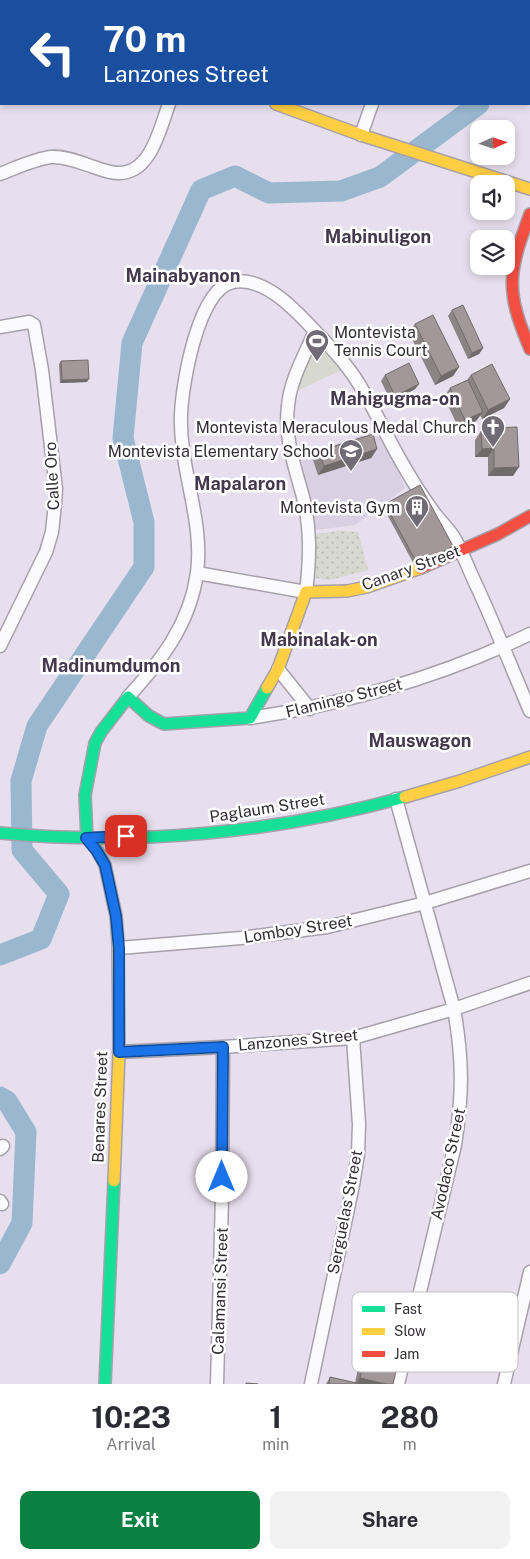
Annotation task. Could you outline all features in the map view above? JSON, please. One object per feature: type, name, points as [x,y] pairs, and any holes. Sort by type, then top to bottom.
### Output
[{"type":"street","points":[[0,174],[52,157],[116,173],[131,170],[142,164],[154,146],[169,105]]},
{"type":"street","points":[[279,105],[396,146],[530,189]]},
{"type":"street","points":[[361,134],[372,105]]},
{"type":"street","points":[[530,214],[512,265],[510,285],[518,323],[530,349]]},
{"type":"street","points":[[86,838],[84,818],[85,794],[95,743],[105,726],[154,669],[179,630],[188,610],[197,573],[198,538],[184,454],[181,415],[190,352],[204,313],[222,286],[232,282],[246,281],[260,285],[274,293],[298,312],[332,347],[353,374],[405,469],[451,533],[461,551],[504,646],[530,710]]},
{"type":"street","name":"Calle Oro","points":[[0,327],[29,322],[34,325],[42,370],[55,480],[52,532],[46,552],[0,646]]},
{"type":"street","points":[[250,718],[278,669],[306,592],[310,562],[309,532],[303,497],[292,461],[288,431],[288,406],[295,377],[315,331]]},
{"type":"street","name":"Canary Street","points":[[197,573],[306,592],[347,591],[367,587],[418,569],[498,534],[530,516]]},
{"type":"street","name":"Flamingo Street","points":[[128,698],[149,716],[164,724],[250,718],[310,709],[425,676],[530,634]]},
{"type":"street","points":[[278,669],[310,709]]},
{"type":"street","name":"Paglaum Street","points":[[0,833],[36,837],[86,838],[205,833],[247,829],[316,818],[396,799],[444,786],[530,757]]},
{"type":"street","name":"Avodaco Street","points":[[396,799],[454,1009],[460,1043],[462,1074],[455,1145],[420,1292]]},
{"type":"street","name":"Benares Street","points":[[86,838],[105,865],[116,916],[119,948],[119,1052],[105,1384]]},
{"type":"street","name":"Lomboy Street","points":[[119,948],[241,938],[327,927],[425,902],[530,871]]},
{"type":"street","name":"Lanzones Street","points":[[119,1052],[354,1038],[454,1009],[530,983]]},
{"type":"street","name":"Serguelas Street","points":[[311,1384],[358,1154],[359,1124],[354,1038]]},
{"type":"street","name":"Calamansi Street","points":[[217,1384],[222,1196],[223,1047]]},
{"type":"street","points":[[518,1324],[530,1272]]},
{"type":"shaded area","name":"Montevista Tennis Court","points":[[315,331],[341,370],[287,396]]},
{"type":"shaded area","name":"Montevista Elementary School","points":[[372,432],[389,446],[405,488],[355,525],[316,530],[301,456]]},
{"type":"shaded area","points":[[338,531],[358,532],[368,570],[330,580],[313,578],[315,534]]},
{"type":"building","points":[[463,305],[483,348],[472,353],[452,310]]},
{"type":"building","points":[[433,315],[459,367],[441,376],[415,324]]},
{"type":"building","points":[[88,360],[89,379],[62,380],[61,361]]},
{"type":"building","points":[[409,363],[419,384],[395,396],[385,375]]},
{"type":"building","points":[[492,364],[510,399],[488,410],[471,375]]},
{"type":"building","points":[[468,380],[483,412],[465,420],[450,388]]},
{"type":"building","points":[[517,427],[519,467],[494,468],[494,448],[482,449],[481,431],[493,431],[493,428]]},
{"type":"building","points":[[373,434],[377,449],[324,466],[319,451]]},
{"type":"building","name":"Montevista Gym","points":[[420,485],[453,546],[418,565],[385,504]]},
{"type":"building","points":[[361,1372],[396,1372],[393,1384],[360,1378]]},
{"type":"building","points":[[330,1377],[361,1384],[329,1384]]},
{"type":"waterway","points":[[0,955],[41,939],[59,894],[22,850],[21,781],[37,726],[144,567],[144,522],[123,438],[132,343],[201,190],[235,176],[269,193],[341,191],[380,177],[478,105]]},
{"type":"waterway","points":[[0,1097],[7,1101],[26,1132],[22,1223],[0,1264]]},
{"type":"traffic: fast","points":[[118,942],[116,916],[105,865],[97,850],[87,838],[85,795],[95,743],[101,732],[128,697],[149,716],[164,724],[250,718],[267,688]]},
{"type":"traffic: fast","points":[[0,833],[102,838],[204,833],[306,820],[405,797]]},
{"type":"traffic: fast","points":[[105,1384],[114,1181]]},
{"type":"traffic: slow","points":[[279,105],[361,135],[530,189]]},
{"type":"traffic: slow","points":[[267,688],[278,669],[306,592],[347,591],[367,587],[421,568]]},
{"type":"traffic: slow","points":[[405,797],[460,781],[530,757]]},
{"type":"traffic: slow","points":[[114,1181],[119,1052],[118,942]]},
{"type":"traffic: jam","points":[[530,214],[517,252],[512,282],[516,311],[530,349]]},
{"type":"traffic: jam","points":[[421,568],[498,534],[530,516]]},
{"type":"place","name":"Montevista Tennis Court","points":[[317,362]]},
{"type":"place","name":"Montevista Meraculous Medal Church","points":[[493,448]]},
{"type":"place","name":"Montevista Elementary School","points":[[351,472]]},
{"type":"place","name":"Montevista Gym","points":[[417,528]]},
{"type":"district","name":"Mabinuligon","points":[[378,236]]},
{"type":"district","name":"Mainabyanon","points":[[183,275]]},
{"type":"district","name":"Mahigugma-on","points":[[395,398]]},
{"type":"district","name":"Mapalaron","points":[[240,483]]},
{"type":"district","name":"Mabinalak-on","points":[[319,639]]},
{"type":"district","name":"Madinumdumon","points":[[111,665]]},
{"type":"district","name":"Mauswagon","points":[[420,740]]},
{"type":"route","points":[[126,836],[86,838],[105,865],[116,916],[119,948],[119,1052],[223,1047],[222,1177]]}]
